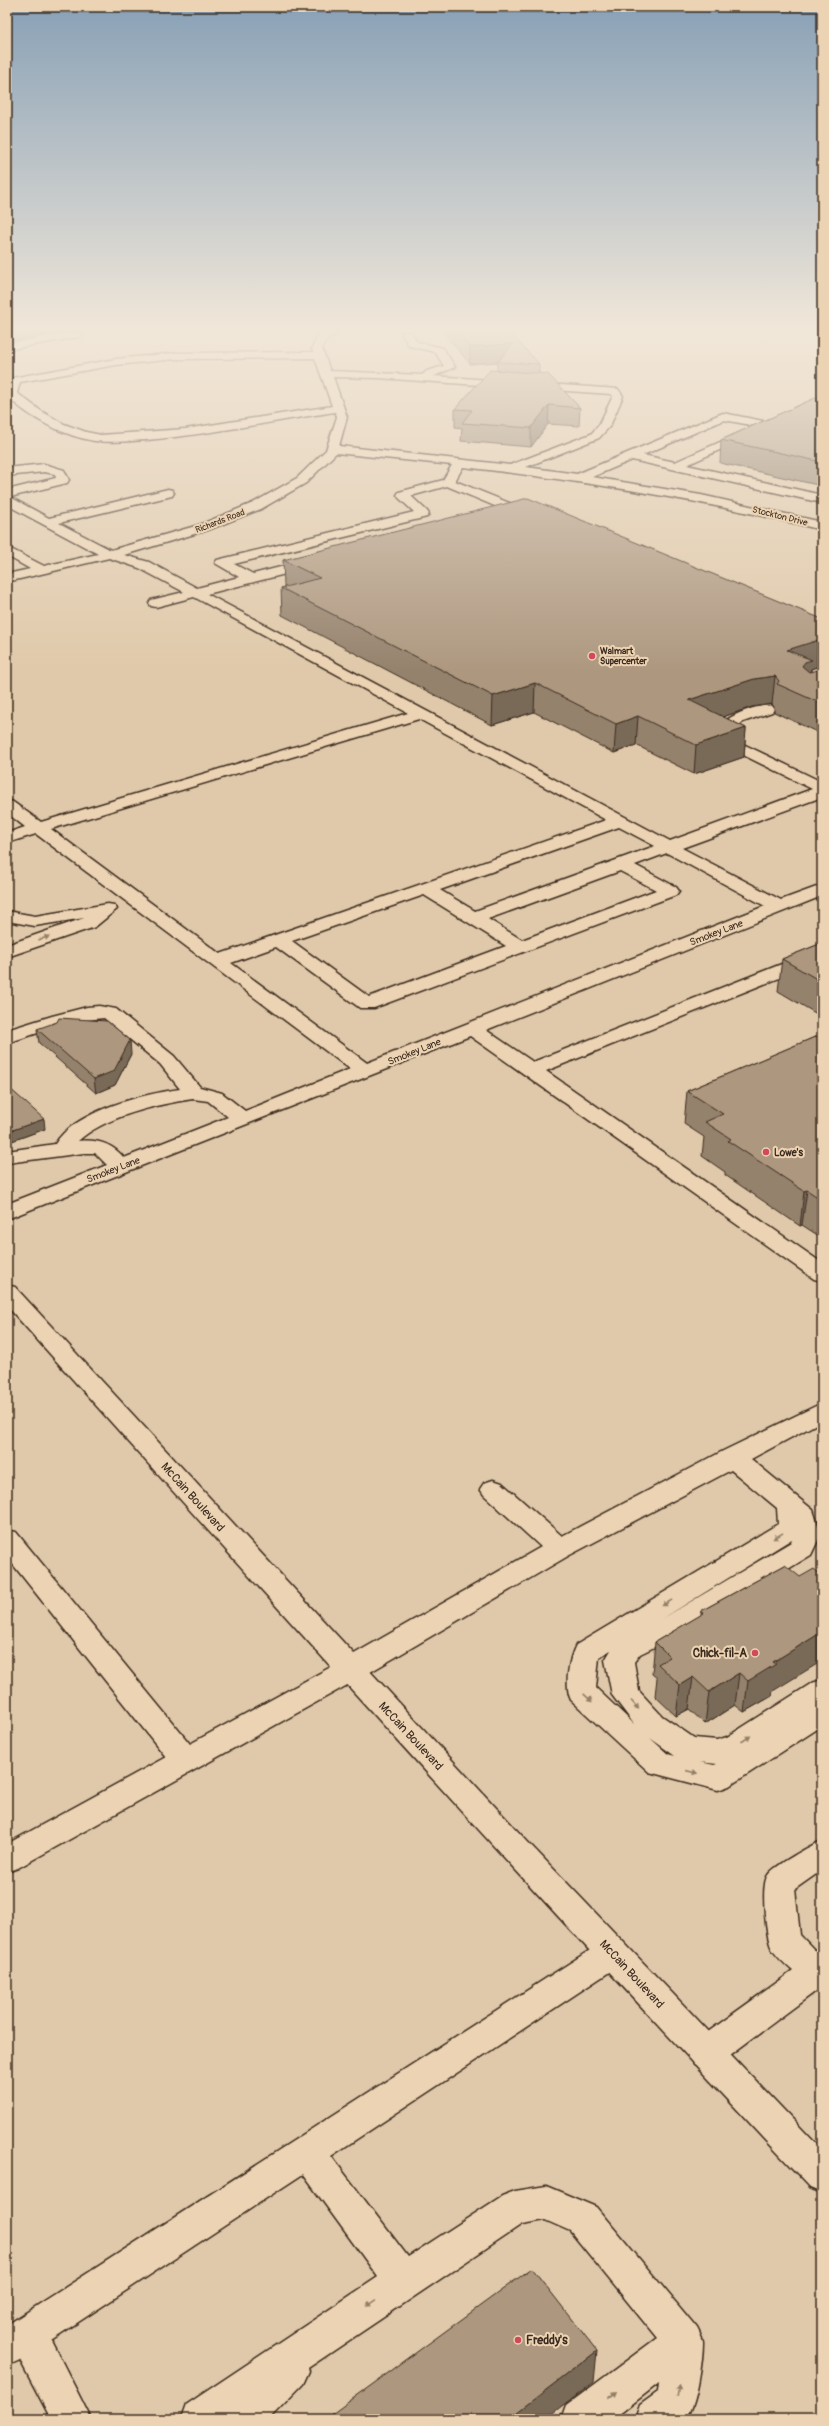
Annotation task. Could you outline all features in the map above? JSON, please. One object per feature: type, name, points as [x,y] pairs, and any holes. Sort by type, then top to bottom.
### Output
[{"type":"street","name":"Richards Road","points":[[7,578],[108,554],[186,533],[247,511],[290,489],[322,464],[334,450],[336,445]]},
{"type":"street","points":[[511,469],[572,445]]},
{"type":"street","points":[[581,477],[656,445]]},
{"type":"street","points":[[676,466],[723,445]]},
{"type":"street","name":"Stockton Drive","points":[[334,450],[581,477],[700,497],[822,526]]},
{"type":"street","points":[[631,456],[822,499]]},
{"type":"street","points":[[448,482],[459,463]]},
{"type":"street","points":[[7,472],[44,468],[60,472],[63,480],[7,494]]},
{"type":"street","points":[[435,519],[422,514],[403,495],[448,482],[544,522]]},
{"type":"street","points":[[47,522],[168,493]]},
{"type":"street","points":[[7,500],[108,554],[144,565],[780,907]]},
{"type":"street","points":[[251,578],[222,563],[422,514]]},
{"type":"street","points":[[8,551],[42,570]]},
{"type":"street","points":[[156,603],[326,559]]},
{"type":"street","points":[[822,776],[753,742],[747,732],[752,725],[774,712],[738,720],[727,728],[729,738],[736,746],[822,789]]},
{"type":"street","points":[[7,838],[420,714]]},
{"type":"street","points":[[474,918],[669,848],[822,789]]},
{"type":"street","points":[[7,805],[364,1070]]},
{"type":"street","points":[[218,961],[620,822]]},
{"type":"street","points":[[278,940],[367,1004],[670,891],[622,865]]},
{"type":"street","points":[[427,889],[520,947]]},
{"type":"street","name":"Smokey Lane","points":[[7,1212],[822,890]]},
{"type":"street","points":[[7,916],[35,921],[108,909],[134,900]]},
{"type":"street","points":[[7,951],[89,923],[108,909]]},
{"type":"street","points":[[531,1070],[822,954]]},
{"type":"street","points":[[7,1037],[68,1018],[102,1011],[109,1013],[167,1060],[194,1093]]},
{"type":"street","points":[[472,1028],[822,1274]]},
{"type":"street","points":[[62,1150],[73,1135],[88,1126],[136,1106],[178,1094],[194,1093],[213,1096],[242,1119]]},
{"type":"street","points":[[7,1157],[36,1155],[91,1146],[102,1149],[120,1167]]},
{"type":"street","name":"McCain Boulevard","points":[[7,1292],[350,1670],[612,1953],[822,2175]]},
{"type":"street","points":[[7,1859],[350,1670],[559,1549],[822,1411]]},
{"type":"street","points":[[732,1457],[805,1517],[808,1534],[802,1548],[681,1621],[630,1647],[619,1660],[626,1695],[652,1724],[687,1749],[717,1752],[737,1745],[822,1691]]},
{"type":"street","points":[[493,1489],[559,1549]]},
{"type":"street","points":[[586,1652],[792,1528],[805,1517]]},
{"type":"street","points":[[7,1539],[186,1761]]},
{"type":"street","points":[[586,1652],[630,1647],[668,1645],[774,1585],[801,1578]]},
{"type":"street","points":[[586,1652],[581,1692],[659,1764],[718,1778],[822,1711]]},
{"type":"street","points":[[706,2053],[819,1976],[784,1942],[779,1883],[822,1854]]},
{"type":"street","points":[[72,2419],[17,2340],[612,1953]]},
{"type":"street","points":[[307,2152],[404,2281]]},
{"type":"street","points":[[200,2419],[515,2208],[546,2203],[583,2219],[684,2341],[676,2402],[654,2419]]},
{"type":"street","points":[[240,2419],[334,2328]]},
{"type":"street","points":[[581,2419],[684,2341]]},
{"type":"building","points":[[745,445],[822,445],[822,462]]},
{"type":"building","name":"Walmart Supercenter","points":[[528,498],[822,619],[822,639],[787,650],[812,660],[805,662],[802,666],[809,672],[818,670],[822,672],[822,704],[777,684],[779,681],[775,676],[754,679],[689,700],[746,728],[696,745],[638,716],[616,724],[535,683],[493,696],[281,588],[320,578],[283,560]]},
{"type":"building","points":[[822,943],[822,982],[782,959]]},
{"type":"building","points":[[59,1018],[107,1021],[130,1040],[114,1071],[94,1079],[37,1029],[57,1022]]},
{"type":"building","name":"Lowe's","points":[[822,1034],[822,1200],[807,1190],[804,1191],[728,1141],[731,1139],[705,1122],[723,1114],[687,1091]]},
{"type":"building","points":[[7,1086],[44,1119],[7,1132]]},
{"type":"building","points":[[785,1565],[800,1577],[814,1569],[822,1576],[822,1632],[773,1662],[776,1664],[748,1681],[739,1673],[709,1692],[693,1677],[680,1685],[658,1664],[670,1657],[655,1642],[704,1613],[701,1611]]},
{"type":"building","name":"Freddy's","points":[[532,2268],[597,2351],[508,2419],[325,2419]]},
{"type":"place","name":"Walmart Supercenter","points":[[592,656]]},
{"type":"place","name":"Lowe's","points":[[766,1152]]},
{"type":"place","name":"Chick-fil-A","points":[[755,1653]]},
{"type":"place","name":"Freddy's","points":[[518,2340]]}]
